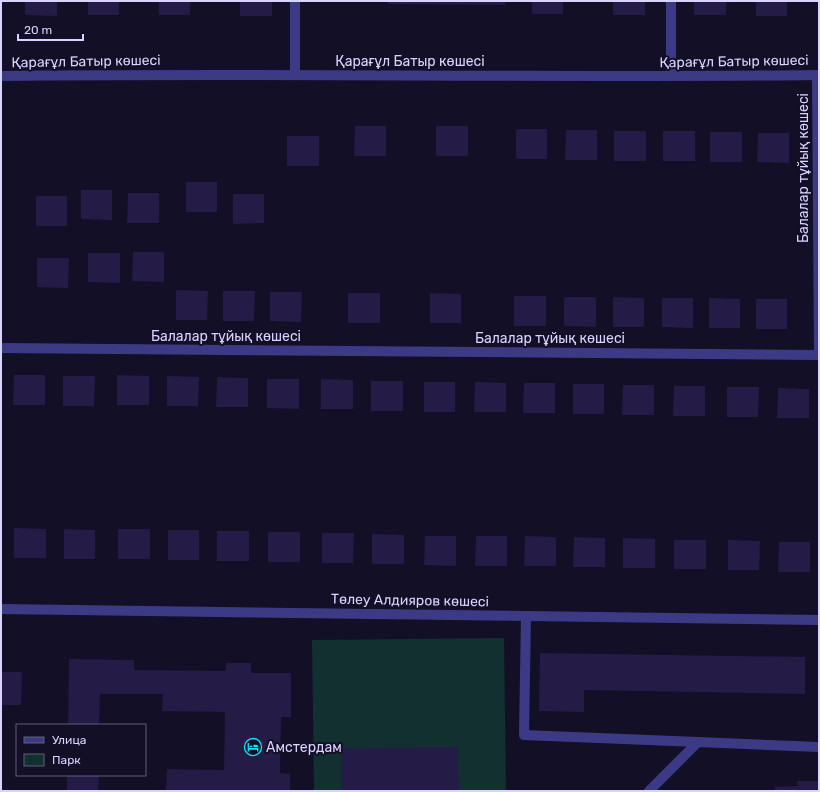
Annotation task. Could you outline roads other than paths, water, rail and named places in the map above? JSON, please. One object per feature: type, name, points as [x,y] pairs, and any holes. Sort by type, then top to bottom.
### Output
[{"type":"street","points":[[295,1],[295,75]]},
{"type":"street","points":[[671,1],[671,76]]},
{"type":"street","name":"Қарағұл Батыр көшесі","points":[[1,76],[140,74],[671,76],[818,75]]},
{"type":"street","name":"Балалар тұйық көшесі","points":[[1,348],[819,355],[818,75]]},
{"type":"street","name":"Төлеу Алдияров көшесі","points":[[1,609],[819,620]]},
{"type":"street","points":[[526,616],[524,734],[819,747]]},
{"type":"street","points":[[649,791],[698,742]]},
{"type":"place","name":"Амстердам","points":[[253,747]]}]
